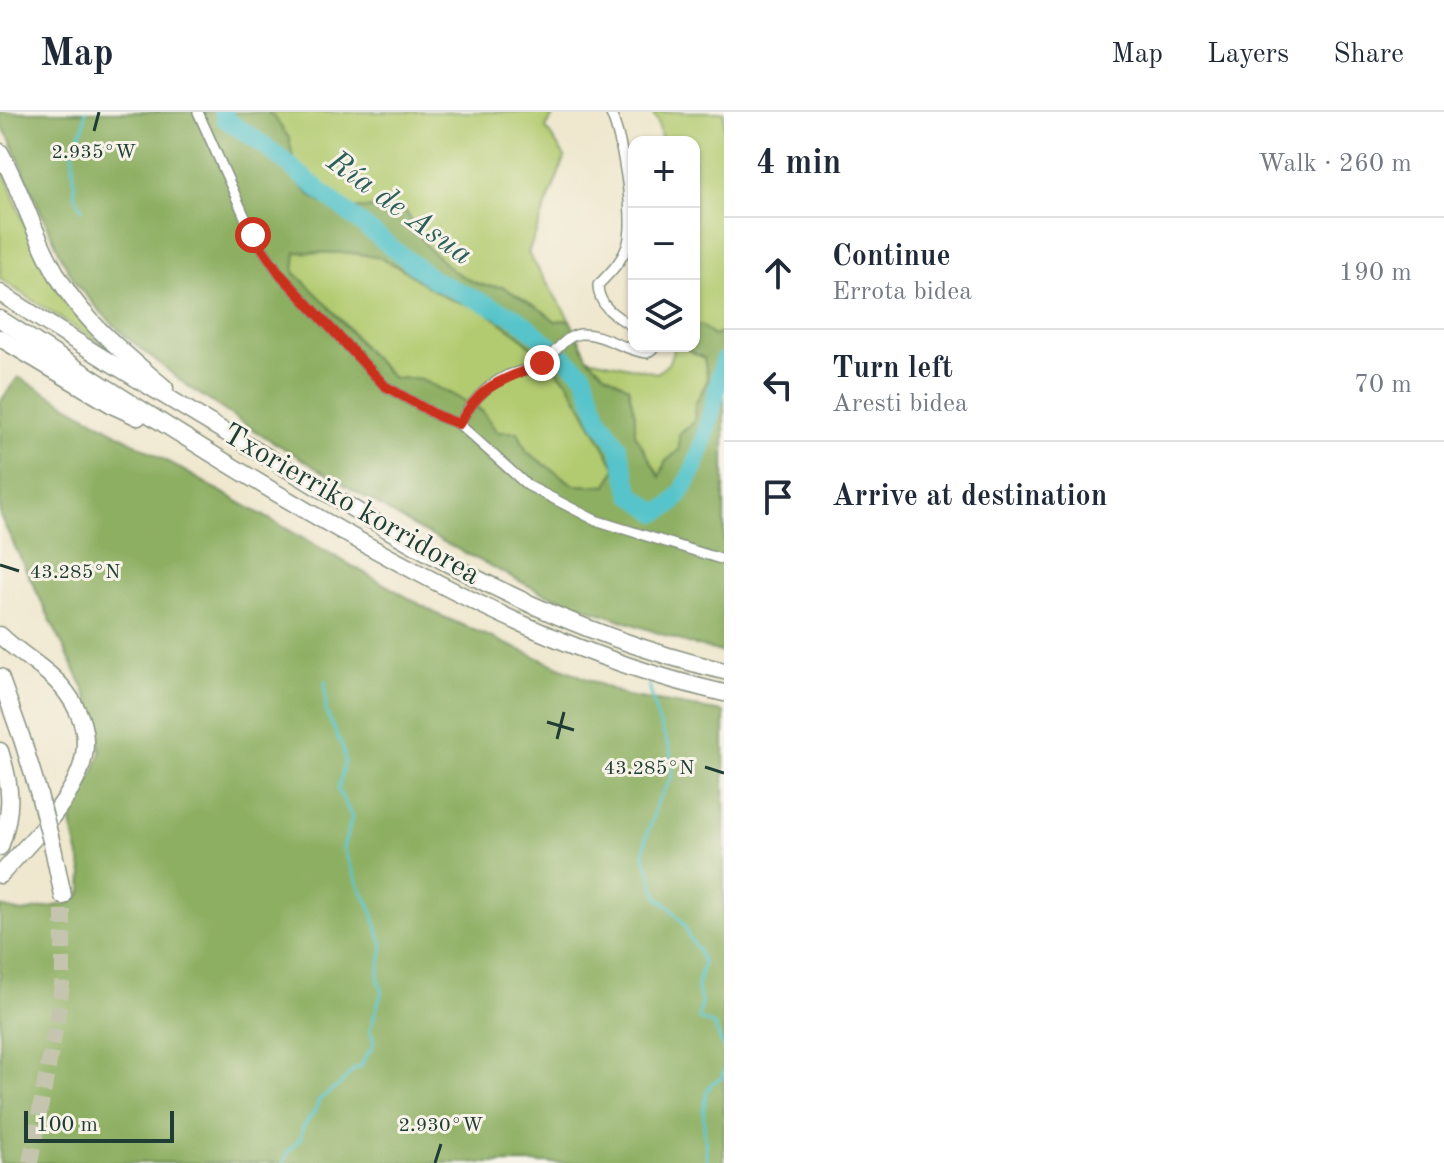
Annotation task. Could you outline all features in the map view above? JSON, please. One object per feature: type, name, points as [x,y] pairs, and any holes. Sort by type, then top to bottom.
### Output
[{"type":"highway","points":[[0,152],[50,263],[75,303],[98,329],[182,407]]},
{"type":"highway","name":"Txorierriko korridorea","points":[[0,293],[182,407],[445,562],[587,629],[724,671]]},
{"type":"highway","name":"Txorierriko korridorea","points":[[0,319],[190,441],[413,571],[520,624],[592,654],[724,693]]},
{"type":"highway","points":[[0,338],[114,406],[190,441]]},
{"type":"highway","points":[[0,635],[65,690],[84,731],[84,756],[77,782],[60,808],[0,875]]},
{"type":"highway","points":[[0,677],[38,791],[63,896]]},
{"type":"highway","points":[[0,751],[8,776],[11,805],[0,847]]},
{"type":"street","points":[[198,112],[253,235],[280,274],[385,386],[438,416],[459,424],[527,485],[595,520],[724,560]]},
{"type":"street","points":[[610,112],[620,146],[630,226],[628,245],[598,285],[598,295],[613,315],[628,324]]},
{"type":"street","points":[[459,424],[470,404],[486,389],[507,376],[542,363],[567,339],[578,334],[595,336],[628,349]]},
{"type":"green space","points":[[0,112],[266,112],[274,117],[289,138],[298,183],[312,197],[332,209],[382,208],[406,212],[427,247],[453,271],[473,282],[503,287],[555,321],[570,320],[588,358],[628,387],[635,415],[635,434],[660,477],[665,462],[679,450],[679,435],[694,422],[695,404],[708,380],[704,358],[692,352],[700,352],[700,325],[713,336],[724,332],[724,653],[541,592],[416,528],[190,388],[124,335],[77,285],[0,123]],"holes":[[[296,252],[379,257],[447,298],[482,309],[520,336],[568,382],[616,468],[607,486],[574,485],[527,452],[518,432],[497,432],[482,411],[419,379],[393,378],[294,272]]]},
{"type":"green space","points":[[266,112],[555,112],[546,128],[565,157],[528,253],[570,320],[555,321],[503,287],[473,282],[453,271],[427,247],[406,212],[382,208],[332,209],[312,197],[298,183],[289,138]]},
{"type":"green space","points":[[652,112],[724,112],[724,332],[713,336],[700,325],[700,136],[661,136]]},
{"type":"green space","points":[[0,168],[5,173],[46,270],[73,312],[111,351],[0,279]]},
{"type":"green space","points":[[296,252],[379,257],[447,298],[482,309],[520,336],[568,382],[616,468],[607,486],[574,485],[527,452],[518,432],[497,432],[482,411],[420,379],[393,378],[294,272]]},
{"type":"green space","points":[[673,352],[692,352],[704,358],[708,380],[695,404],[694,422],[679,435],[679,450],[665,462],[660,478],[635,434],[635,415],[628,387],[588,358],[657,373],[668,364]]},
{"type":"green space","points":[[18,377],[439,615],[627,696],[724,712],[724,1163],[0,1163],[0,907],[23,912],[70,903],[82,892],[83,874],[71,823],[74,807],[101,753],[97,723],[85,691],[0,516],[0,402]]},
{"type":"waterway","points":[[82,209],[75,196],[73,149],[84,125],[85,112]]},
{"type":"waterway","name":"Ría de Asua","points":[[223,112],[225,119],[264,145],[434,280],[517,318],[584,374],[599,417],[619,448],[631,494],[657,513],[673,503],[692,473],[724,360]]},
{"type":"waterway","points":[[284,1163],[287,1153],[301,1138],[303,1127],[319,1100],[362,1065],[371,1050],[374,1041],[370,1030],[382,991],[378,977],[383,946],[370,905],[343,848],[352,817],[338,790],[345,761],[342,746],[326,712],[325,681]]},
{"type":"waterway","points":[[649,685],[670,750],[673,770],[656,804],[644,854],[658,898],[671,908],[698,950],[703,964],[697,986],[701,1002],[699,1019],[714,1025],[724,1049]]},
{"type":"waterway","points":[[707,1163],[705,1101],[707,1092],[715,1081],[722,1078],[724,1070]]},
{"type":"tunnel","points":[[30,1163],[63,978],[63,896]]},
{"type":"route","points":[[253,235],[280,274],[385,386],[438,416],[459,424],[470,404],[486,389],[507,376],[542,363]]}]
